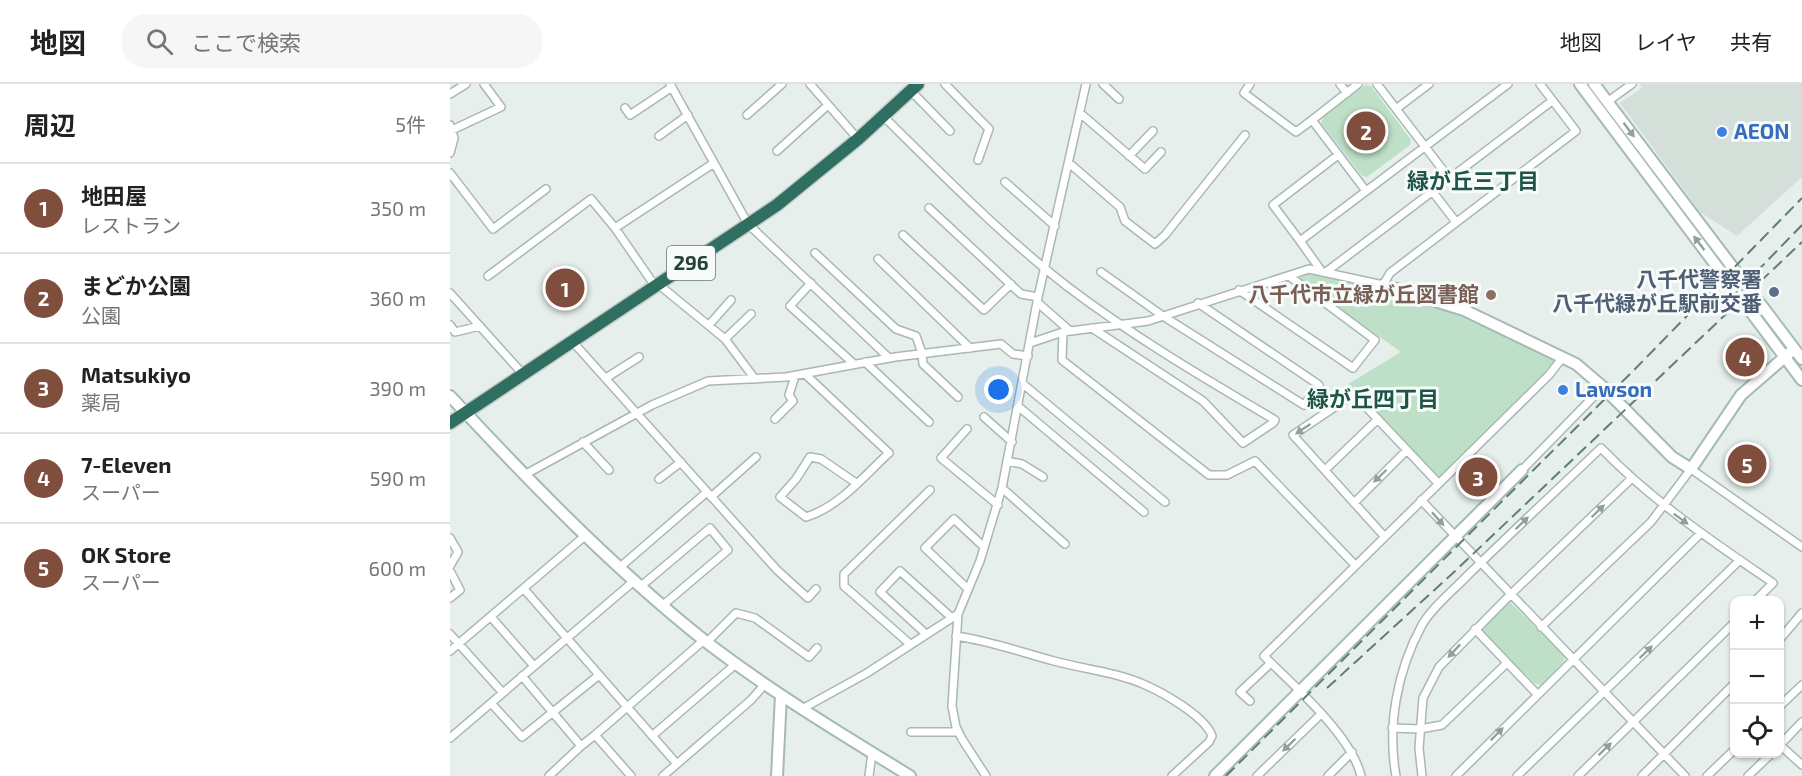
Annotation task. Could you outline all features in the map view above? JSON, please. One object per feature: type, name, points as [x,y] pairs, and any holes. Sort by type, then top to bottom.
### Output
[{"type":"highway","name":"296","points":[[450,423],[777,205],[858,140],[915,87]]},
{"type":"street","points":[[450,94],[466,84]]},
{"type":"street","points":[[450,153],[454,138],[451,128],[501,108],[483,84]]},
{"type":"street","points":[[747,115],[782,84]]},
{"type":"street","points":[[810,84],[858,140]]},
{"type":"street","points":[[945,84],[989,129],[978,160]]},
{"type":"street","points":[[986,776],[958,732],[952,703],[955,616],[968,589],[998,505],[1019,407],[1037,299],[1086,84]]},
{"type":"street","points":[[1103,84],[1119,99]]},
{"type":"street","points":[[1250,84],[1244,93],[1296,132],[1358,84]]},
{"type":"street","points":[[1340,84],[1347,93]]},
{"type":"street","points":[[1377,84],[1449,178]]},
{"type":"street","points":[[1396,109],[1429,84]]},
{"type":"street","points":[[1300,241],[1508,84]]},
{"type":"street","points":[[1383,285],[1390,273],[1576,130],[1540,84]]},
{"type":"street","points":[[1580,84],[1802,380]]},
{"type":"street","points":[[1594,84],[1802,359]]},
{"type":"street","points":[[1607,102],[1632,84]]},
{"type":"street","points":[[625,108],[630,115],[671,86],[748,225],[889,358]]},
{"type":"street","points":[[915,87],[950,131]]},
{"type":"street","points":[[1323,271],[1552,101]]},
{"type":"street","points":[[777,150],[828,105]]},
{"type":"street","points":[[1080,113],[1144,169],[1161,152]]},
{"type":"street","points":[[659,136],[688,115]]},
{"type":"street","points":[[884,117],[975,207],[1045,268],[1153,348],[1275,420],[1243,443],[1203,401],[1092,328]]},
{"type":"street","points":[[1312,120],[1366,191]]},
{"type":"street","points":[[1129,156],[1153,131]]},
{"type":"street","points":[[1069,163],[1120,207],[1125,221],[1155,244],[1165,235],[1245,135]]},
{"type":"street","points":[[1323,271],[1273,205],[1338,155]]},
{"type":"street","points":[[615,228],[714,163]]},
{"type":"street","points":[[450,173],[493,229],[546,189]]},
{"type":"street","points":[[1005,182],[1054,226]]},
{"type":"street","points":[[1432,191],[1456,222]]},
{"type":"street","points":[[488,276],[591,199],[656,285],[725,339],[755,379]]},
{"type":"street","points":[[929,208],[1021,294],[1037,299],[1067,331]]},
{"type":"street","points":[[903,235],[984,310],[1011,284]]},
{"type":"street","points":[[815,253],[896,330],[916,336],[923,364],[958,397]]},
{"type":"street","points":[[878,259],[970,348]]},
{"type":"street","points":[[1030,343],[1067,331],[1163,316],[1309,268],[1383,285],[1464,310],[1576,364],[1603,387],[1672,457],[1802,547]]},
{"type":"street","points":[[1101,272],[1163,316],[1304,405],[1319,385],[1198,303]]},
{"type":"street","points":[[1239,290],[1353,368],[1375,340],[1289,276]]},
{"type":"street","points":[[811,284],[790,306],[854,364]]},
{"type":"street","points":[[450,292],[522,373]]},
{"type":"street","points":[[709,325],[731,300]]},
{"type":"street","points":[[725,339],[751,314]]},
{"type":"street","points":[[450,325],[455,332],[480,326]]},
{"type":"street","points":[[1067,331],[1062,360],[1209,475],[1227,476],[1255,461],[1355,565]]},
{"type":"street","points":[[572,341],[638,412],[777,570],[808,598],[816,589]]},
{"type":"street","points":[[526,474],[679,391],[708,381],[805,374],[889,358],[1001,344],[1013,354],[1028,356]]},
{"type":"street","points":[[1541,627],[1651,522],[1691,469],[1741,395],[1794,349]]},
{"type":"street","points":[[606,378],[639,357]]},
{"type":"street","points":[[1361,776],[1352,752],[1301,693],[1264,656],[1549,375],[1563,357]]},
{"type":"street","points":[[865,362],[929,422]]},
{"type":"street","points":[[805,374],[890,453],[856,483],[822,512],[806,517],[780,497],[796,480],[810,457],[821,459],[856,483]]},
{"type":"street","points":[[775,419],[793,401],[789,395],[795,375]]},
{"type":"street","points":[[1023,384],[1165,502]]},
{"type":"street","points":[[1215,776],[1301,693],[1603,387]]},
{"type":"street","points":[[1384,536],[1293,435],[1354,394],[1438,483]]},
{"type":"street","points":[[450,396],[586,536],[662,606],[781,695],[910,776]]},
{"type":"street","points":[[1019,407],[1144,512]]},
{"type":"street","points":[[984,417],[1012,442]]},
{"type":"street","points":[[1325,470],[1378,419]]},
{"type":"street","points":[[967,429],[941,458],[998,505]]},
{"type":"street","points":[[583,442],[609,470]]},
{"type":"street","points":[[1396,776],[1392,755],[1393,711],[1401,680],[1422,624],[1480,564],[1601,448],[1631,479],[1663,506],[1773,583],[1760,596]]},
{"type":"street","points":[[1354,502],[1407,450]]},
{"type":"street","points":[[619,568],[756,457]]},
{"type":"street","points":[[1007,461],[1022,464],[1043,477]]},
{"type":"street","points":[[659,479],[681,462]]},
{"type":"street","points":[[1422,776],[1420,729],[1423,698],[1439,667],[1475,629],[1631,479]]},
{"type":"street","points":[[1002,488],[1065,544]]},
{"type":"street","points":[[910,644],[844,586],[844,574],[930,490]]},
{"type":"street","points":[[1421,500],[1684,776]]},
{"type":"street","points":[[968,589],[926,548],[954,519],[984,547]]},
{"type":"street","points":[[450,738],[567,638],[710,528],[728,550],[662,606]]},
{"type":"street","points":[[1456,776],[1536,694],[1701,533]]},
{"type":"street","points":[[450,651],[586,536]]},
{"type":"street","points":[[450,538],[458,552],[450,566]]},
{"type":"street","points":[[1517,776],[1740,560]]},
{"type":"street","points":[[450,571],[460,590],[450,598]]},
{"type":"street","points":[[926,634],[880,592],[900,571],[955,616]]},
{"type":"street","points":[[524,589],[677,764]]},
{"type":"street","points":[[549,776],[736,613],[755,618],[809,657],[817,648]]},
{"type":"street","points":[[1784,633],[1802,613]]},
{"type":"street","points":[[802,709],[867,673],[955,616]]},
{"type":"street","points":[[491,617],[534,666]]},
{"type":"street","points":[[1578,776],[1730,627]]},
{"type":"street","points":[[1475,629],[1536,694]]},
{"type":"street","points":[[450,634],[502,693]]},
{"type":"street","points":[[956,636],[989,641],[1054,661],[1142,683],[1193,713],[1210,730],[1212,736],[1209,742],[1172,776]]},
{"type":"street","points":[[652,736],[737,663]]},
{"type":"street","points":[[1250,701],[1240,692],[1270,663]]},
{"type":"street","points":[[1392,728],[1420,729],[1442,725],[1507,663]]},
{"type":"street","points":[[491,703],[522,737],[599,675]]},
{"type":"street","points":[[522,676],[582,746]]},
{"type":"street","points":[[663,776],[751,700],[765,684]]},
{"type":"street","points":[[1781,704],[1802,685]]},
{"type":"street","points":[[1642,776],[1730,688]]},
{"type":"street","points":[[777,776],[781,695]]},
{"type":"street","points":[[1257,776],[1320,715]]},
{"type":"street","points":[[1784,741],[1802,722]]},
{"type":"street","points":[[911,732],[958,732]]},
{"type":"street","points":[[595,735],[627,774]]},
{"type":"street","points":[[1784,749],[1802,765]]},
{"type":"street","points":[[1328,776],[1352,752]]},
{"type":"street","points":[[868,776],[872,753]]},
{"type":"street","points":[[1707,776],[1730,754]]},
{"type":"street","points":[[1748,776],[1766,758]]},
{"type":"shaded area","points":[[1640,84],[1802,84],[1802,177],[1737,236],[1700,212],[1620,103],[1642,88]]},
{"type":"green space","points":[[1365,85],[1371,86],[1411,140],[1410,145],[1367,177],[1362,176],[1321,123],[1324,116]]},
{"type":"green space","points":[[1312,273],[1338,275],[1464,310],[1563,357],[1438,483],[1348,384],[1401,352],[1299,280],[1301,276]]},
{"type":"green space","points":[[1507,602],[1511,603],[1565,657],[1541,685],[1534,683],[1483,632],[1482,628]]},
{"type":"railway","points":[[1226,776],[1635,369],[1802,198]]},
{"type":"railway","points":[[1731,298],[1802,225]]},
{"type":"railway","points":[[1327,688],[1453,573],[1802,242]]},
{"type":"place","name":"まどか公園","points":[[1366,131]]},
{"type":"place","name":"AEON","points":[[1722,132]]},
{"type":"place","name":"地田屋","points":[[565,288]]},
{"type":"place","name":"八千代警察署 八千代緑が丘駅前交番","points":[[1774,292]]},
{"type":"place","name":"八千代市立緑が丘図書館","points":[[1491,295]]},
{"type":"place","name":"7-Eleven","points":[[1745,357]]},
{"type":"place","name":"Lawson","points":[[1563,390]]},
{"type":"place","name":"OK Store","points":[[1747,464]]},
{"type":"place","name":"Matsukiyo","points":[[1478,477]]},
{"type":"district","name":"緑が丘三丁目","points":[[1473,181]]},
{"type":"district","name":"緑が丘四丁目","points":[[1373,399]]}]
